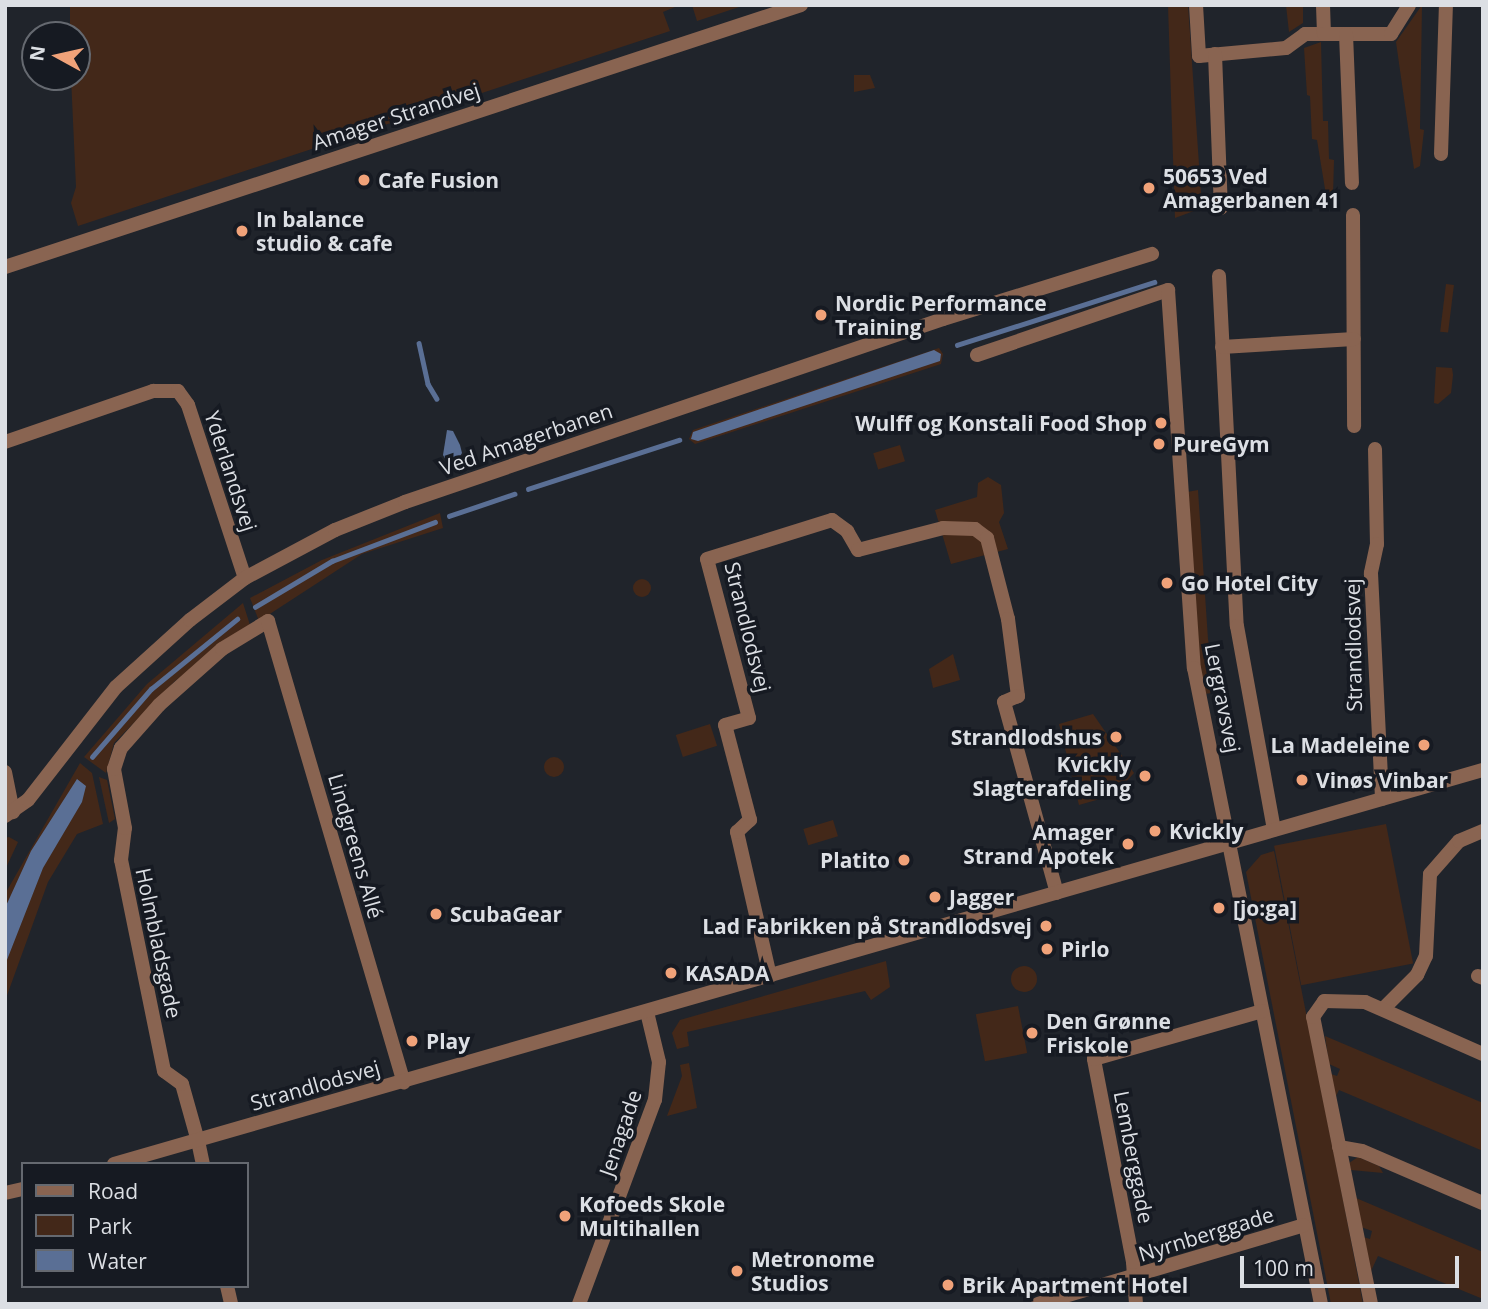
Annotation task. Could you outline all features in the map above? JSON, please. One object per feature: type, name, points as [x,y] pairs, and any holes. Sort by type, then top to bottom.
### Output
[{"type":"street","name":"Amager Strandvej","points":[[5,267],[800,5]]},
{"type":"street","points":[[1196,5],[1199,56],[1286,48],[1305,34],[1391,34],[1409,5]]},
{"type":"street","points":[[1323,5],[1324,34]]},
{"type":"street","points":[[1441,154],[1446,5]]},
{"type":"street","points":[[1346,34],[1352,183]]},
{"type":"street","points":[[1215,54],[1220,208]]},
{"type":"street","points":[[1353,215],[1354,426]]},
{"type":"street","name":"Ved Amagerbanen","points":[[9,814],[28,800],[116,687],[190,620],[245,578],[335,530],[405,502],[981,307],[1152,254]]},
{"type":"street","name":"Lergravsvej","points":[[1219,276],[1237,626],[1274,830]]},
{"type":"street","name":"Lergravsvej","points":[[977,355],[1168,290],[1189,630],[1321,1304]]},
{"type":"street","points":[[1222,347],[1354,339]]},
{"type":"street","name":"Yderlandsvej","points":[[5,442],[153,391],[178,391],[188,405],[245,578]]},
{"type":"street","name":"Strandlodsvej","points":[[1375,449],[1377,544],[1371,573],[1382,799]]},
{"type":"street","name":"Strandlodsvej","points":[[770,976],[737,832],[750,820],[725,725],[749,718],[707,558],[832,520],[847,530],[858,550],[943,528],[975,529],[987,538],[1008,619],[1018,696],[1004,702],[1057,893]]},
{"type":"street","name":"Lindgreens Allé","points":[[268,621],[404,1082]]},
{"type":"street","name":"Holmbladsgade","points":[[203,1162],[182,1084],[164,1071],[121,860],[125,828],[114,769],[121,748],[159,705],[222,649],[268,621]]},
{"type":"street","name":"Strandlodsvej","points":[[121,1162],[1483,770]]},
{"type":"street","points":[[5,772],[9,814]]},
{"type":"street","points":[[1384,1008],[1417,975],[1426,956],[1430,874],[1459,841],[1483,831]]},
{"type":"street","points":[[1371,1304],[1313,1017],[1324,1001],[1335,998],[1384,1008],[1483,1054]]},
{"type":"street","name":"Lemberggade","points":[[1136,1304],[1132,1278],[1133,1262],[1094,1059],[1262,1010]]},
{"type":"street","name":"Jenagade","points":[[579,1304],[655,1100],[659,1062],[648,1012]]},
{"type":"street","points":[[1339,1147],[1362,1150],[1483,1203]]},
{"type":"street","name":"Nyrnberggade","points":[[1038,1304],[1304,1225]]},
{"type":"green space","points":[[70,5],[680,5],[663,12],[670,31],[78,226],[71,203],[76,187],[72,91],[91,91],[91,21],[70,21]]},
{"type":"green space","points":[[692,5],[745,5],[697,21]]},
{"type":"green space","points":[[1168,5],[1188,5],[1202,208],[1175,218]]},
{"type":"green space","points":[[1286,5],[1303,5],[1303,23],[1289,32]]},
{"type":"green space","points":[[1422,5],[1420,129],[1424,130],[1420,166],[1414,169],[1396,42]]},
{"type":"green space","points":[[1321,42],[1323,121],[1328,121],[1329,159],[1334,160],[1333,196],[1326,195],[1317,140],[1312,139],[1310,96],[1307,95],[1304,48]]},
{"type":"green space","points":[[854,75],[870,75],[875,88],[854,92]]},
{"type":"green space","points":[[1446,284],[1454,285],[1448,333],[1440,332]]},
{"type":"green space","points":[[939,348],[943,354],[941,364],[695,444],[689,439],[693,430]]},
{"type":"green space","points":[[1436,367],[1452,368],[1453,375],[1451,393],[1438,404],[1434,403]]},
{"type":"green space","points":[[900,445],[905,461],[878,469],[873,453]]},
{"type":"green space","points":[[988,477],[1001,485],[1004,513],[999,522],[1008,549],[951,564],[935,510],[977,497],[978,483]]},
{"type":"green space","points":[[1198,490],[1208,639],[1218,692],[1205,694],[1191,614],[1187,492]]},
{"type":"green space","points":[[440,513],[443,528],[362,554],[259,621],[250,598],[322,560]]},
{"type":"green space","points":[[642,579],[648,582],[651,588],[648,594],[642,597],[636,594],[633,588],[636,582]]},
{"type":"green space","points":[[243,603],[250,625],[175,681],[114,743],[106,773],[84,757],[147,684]]},
{"type":"green space","points":[[953,654],[960,680],[933,688],[929,669]]},
{"type":"green space","points":[[1093,714],[1134,773],[1114,795],[1079,805],[1059,724]]},
{"type":"green space","points":[[710,724],[717,746],[683,757],[676,735]]},
{"type":"green space","points":[[554,757],[561,760],[564,767],[561,774],[554,777],[547,774],[544,767],[547,760]]},
{"type":"green space","points":[[80,763],[92,773],[103,824],[77,834],[48,882],[5,1001],[5,894]]},
{"type":"green space","points":[[99,777],[107,780],[115,819],[109,823]]},
{"type":"green space","points":[[833,820],[838,836],[808,845],[803,829]]},
{"type":"green space","points":[[1386,824],[1413,963],[1301,985],[1274,846]]},
{"type":"green space","points":[[9,837],[18,842],[5,870],[5,838]]},
{"type":"green space","points":[[1274,851],[1363,1304],[1331,1304],[1246,872],[1261,855]]},
{"type":"green space","points":[[886,961],[890,987],[871,1000],[865,991],[687,1032],[689,1046],[677,1049],[672,1033],[680,1020]]},
{"type":"green space","points":[[1024,966],[1033,970],[1037,979],[1033,988],[1024,992],[1015,988],[1011,979],[1015,970]]},
{"type":"green space","points":[[1018,1006],[1027,1053],[985,1061],[976,1014]]},
{"type":"green space","points":[[1325,1036],[1483,1103],[1483,1151],[1339,1090],[1335,1098],[1331,1074],[1337,1076],[1340,1069],[1329,1064]]},
{"type":"green space","points":[[689,1063],[697,1108],[667,1116],[682,1076],[680,1065]]},
{"type":"green space","points":[[1358,1157],[1379,1166],[1383,1173],[1351,1170],[1349,1163]]},
{"type":"green space","points":[[1356,1198],[1483,1252],[1483,1299],[1378,1256],[1371,1271],[1363,1237],[1370,1239],[1372,1231],[1361,1227]]},
{"type":"water","points":[[934,350],[941,354],[940,361],[698,441],[691,439],[693,432]]},
{"type":"water","points":[[447,430],[453,431],[460,445],[462,453],[456,463],[447,462],[443,455]]},
{"type":"water","points":[[77,779],[86,786],[82,802],[43,868],[5,965],[5,908],[31,851]]},
{"type":"waterway","points":[[957,345],[1154,282]]},
{"type":"waterway","points":[[419,343],[428,384],[437,399]]},
{"type":"waterway","points":[[528,489],[679,440]]},
{"type":"waterway","points":[[449,516],[514,494]]},
{"type":"waterway","points":[[255,607],[332,561],[435,522]]},
{"type":"waterway","points":[[92,757],[151,689],[237,619]]},
{"type":"place","name":"Cafe Fusion","points":[[364,180]]},
{"type":"place","name":"50653 Ved Amagerbanen 41","points":[[1149,188]]},
{"type":"place","name":"In balance studio & cafe","points":[[242,231]]},
{"type":"place","name":"Nordic Performance Training","points":[[821,315]]},
{"type":"place","name":"Wulff og Konstali Food Shop","points":[[1161,423]]},
{"type":"place","name":"PureGym","points":[[1159,444]]},
{"type":"place","name":"Go Hotel City","points":[[1167,583]]},
{"type":"place","name":"Strandlodshus","points":[[1116,737]]},
{"type":"place","name":"La Madeleine","points":[[1424,745]]},
{"type":"place","name":"Kvickly Slagterafdeling","points":[[1145,776]]},
{"type":"place","name":"Vinøs Vinbar","points":[[1302,780]]},
{"type":"place","name":"Kvickly","points":[[1155,831]]},
{"type":"place","name":"Amager Strand Apotek","points":[[1128,844]]},
{"type":"place","name":"Platito","points":[[904,860]]},
{"type":"place","name":"Jagger","points":[[935,897]]},
{"type":"place","name":"[jo:ga]","points":[[1219,908]]},
{"type":"place","name":"ScubaGear","points":[[436,914]]},
{"type":"place","name":"Lad Fabrikken på Strandlodsvej","points":[[1046,926]]},
{"type":"place","name":"Pirlo","points":[[1047,949]]},
{"type":"place","name":"KASADA","points":[[671,973]]},
{"type":"place","name":"Den Grønne Friskole","points":[[1032,1033]]},
{"type":"place","name":"Play","points":[[412,1041]]},
{"type":"place","name":"Kofoeds Skole Multihallen","points":[[565,1216]]},
{"type":"place","name":"Metronome Studios","points":[[737,1271]]},
{"type":"place","name":"Brik Apartment Hotel","points":[[948,1285]]}]
